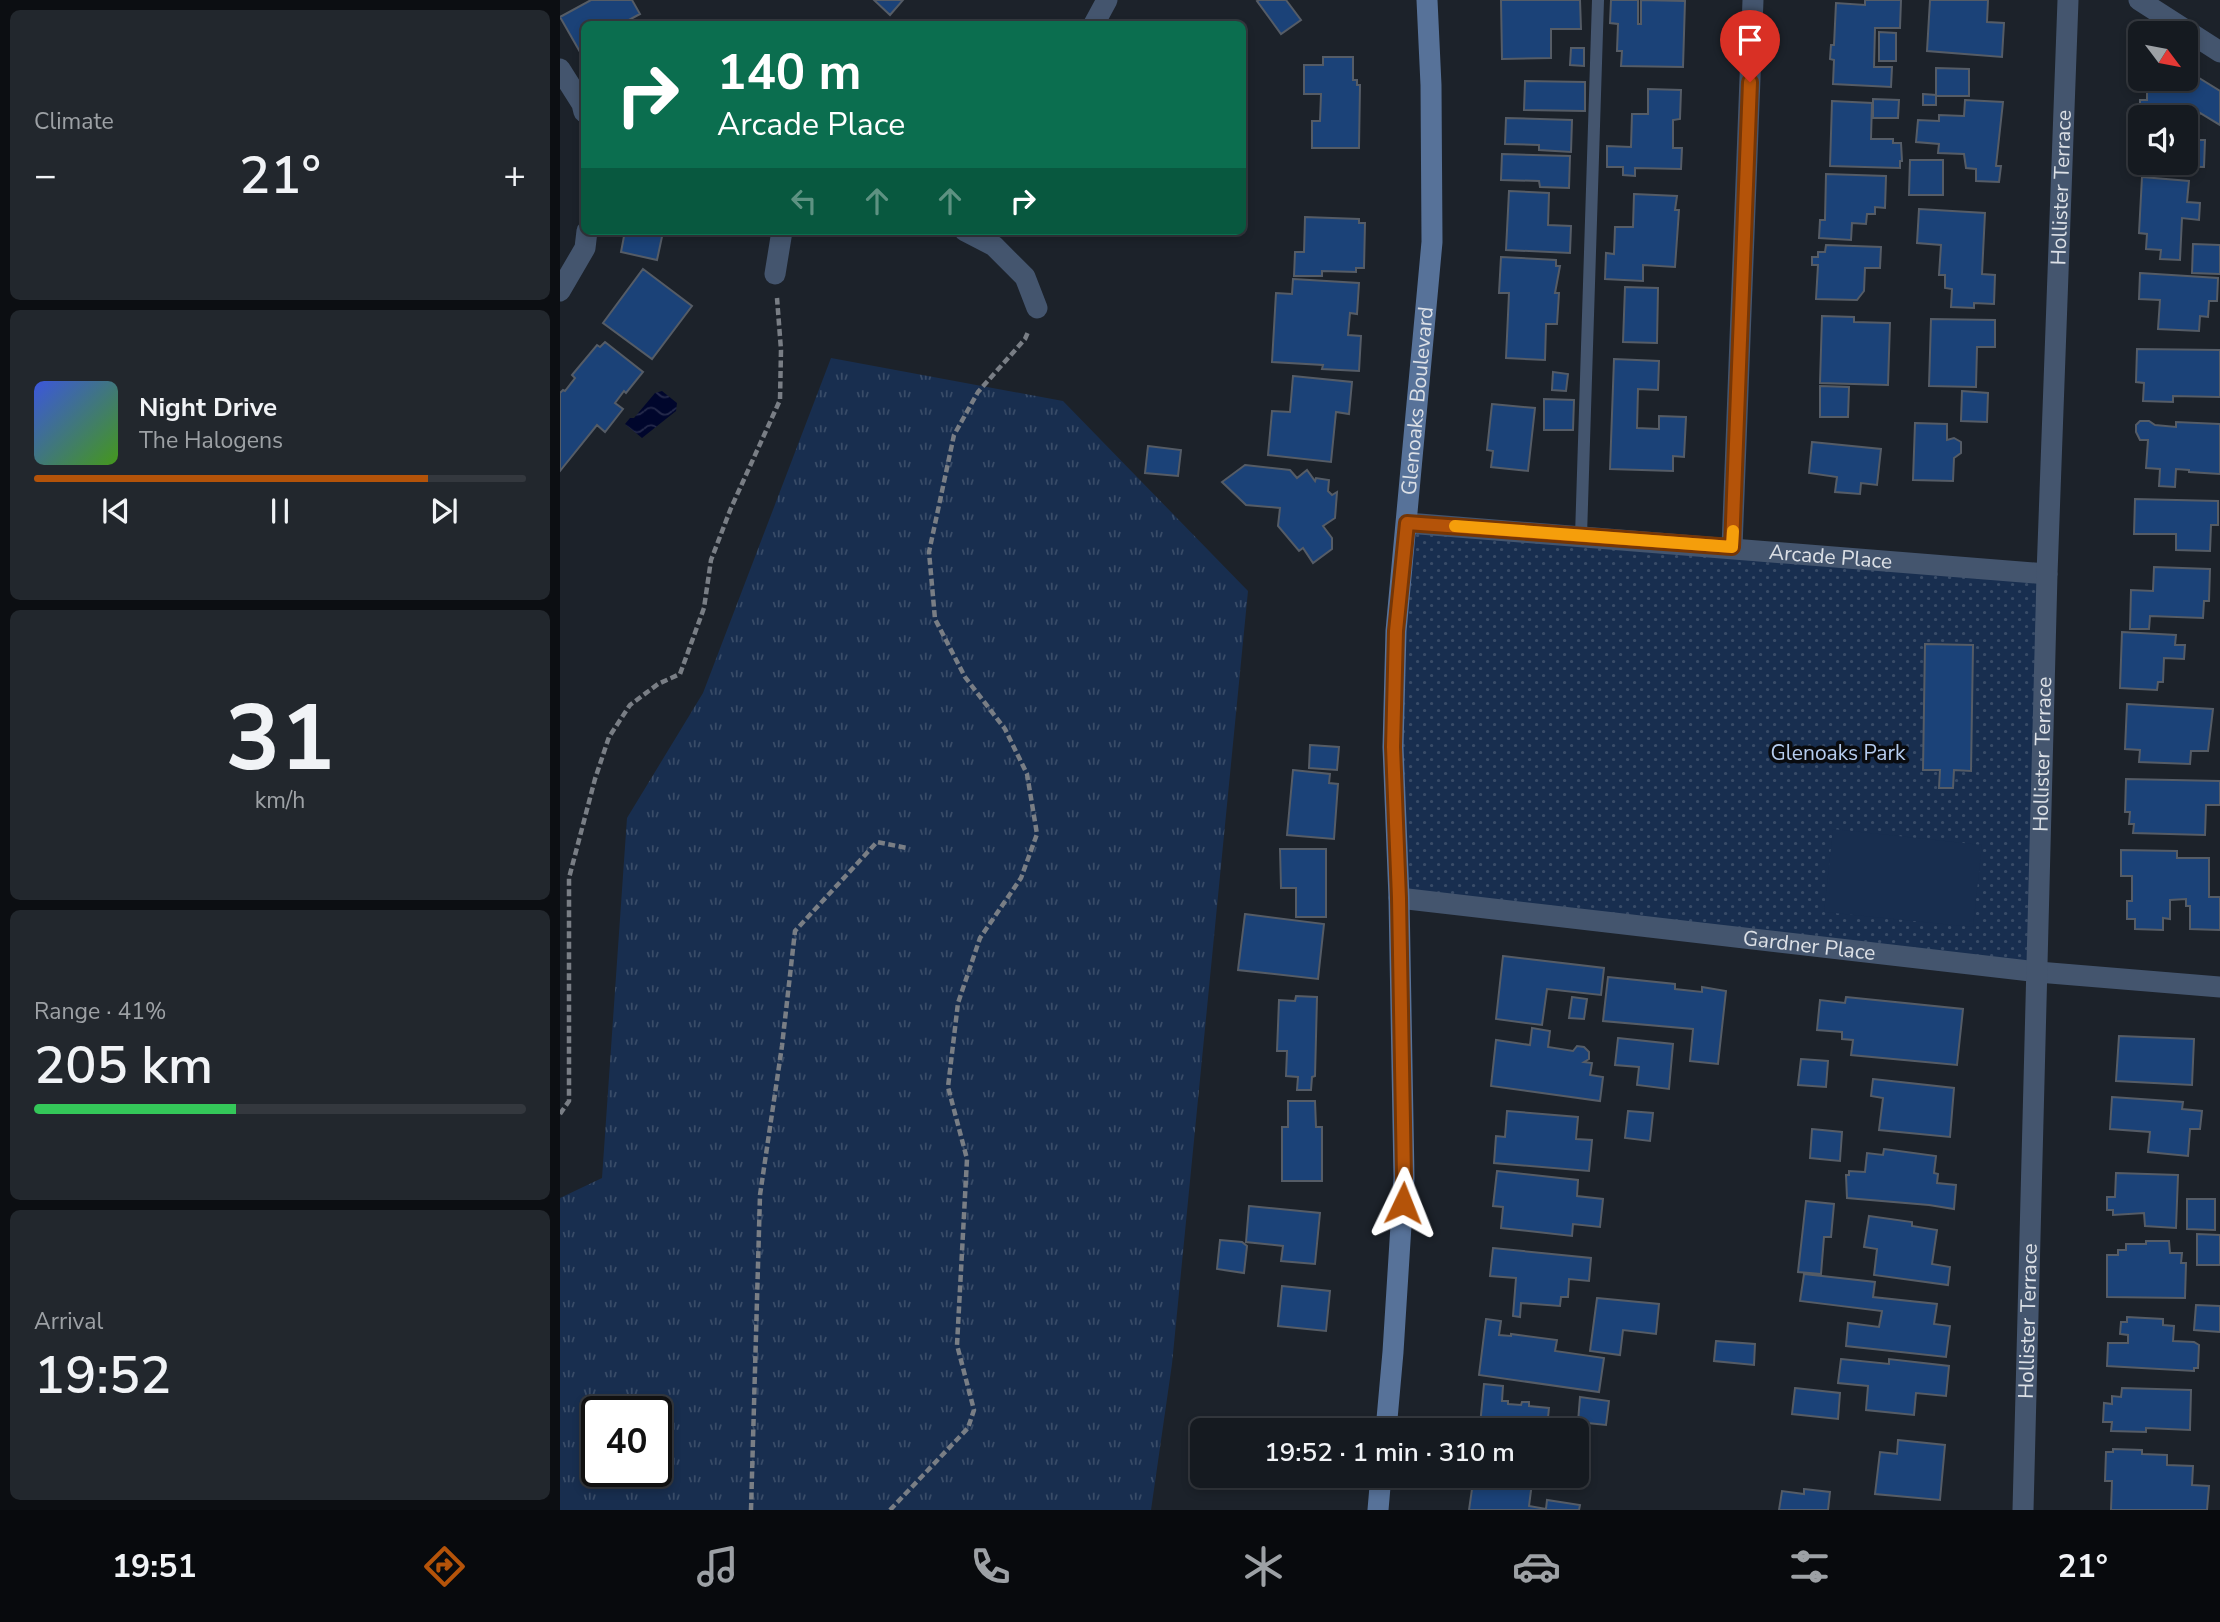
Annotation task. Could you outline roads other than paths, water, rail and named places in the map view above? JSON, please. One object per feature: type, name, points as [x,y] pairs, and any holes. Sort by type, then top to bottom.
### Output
[{"type":"street","points":[[1096,21],[1107,0]]},
{"type":"street","name":"Glenoaks Boulevard","points":[[1387,1418],[1394,1352],[1404,1178],[1394,734],[1396,631],[1432,242],[1431,85],[1427,0]]},
{"type":"street","points":[[1732,547],[1753,0]]},
{"type":"street","name":"Hollister Terrace","points":[[2023,1510],[2047,574],[2068,0]]},
{"type":"street","points":[[2139,0],[2220,52]]},
{"type":"street","points":[[560,69],[581,102]]},
{"type":"street","points":[[560,290],[585,248],[587,235]]},
{"type":"street","points":[[775,274],[781,235]]},
{"type":"street","points":[[973,235],[994,246],[1024,277],[1037,308]]},
{"type":"street","name":"Arcade Place","points":[[1407,523],[2047,574]]},
{"type":"street","name":"Gardner Place","points":[[1399,898],[2038,972],[2220,987]]},
{"type":"street","points":[[1378,1510],[1380,1488]]},
{"type":"lane","points":[[1581,536],[1598,0]]},
{"type":"water","points":[[662,391],[677,403],[676,411],[642,438],[625,424],[630,418],[634,418],[655,393]]},
{"type":"park label","name":"Glenoaks Park","points":[[1838,753]]}]
